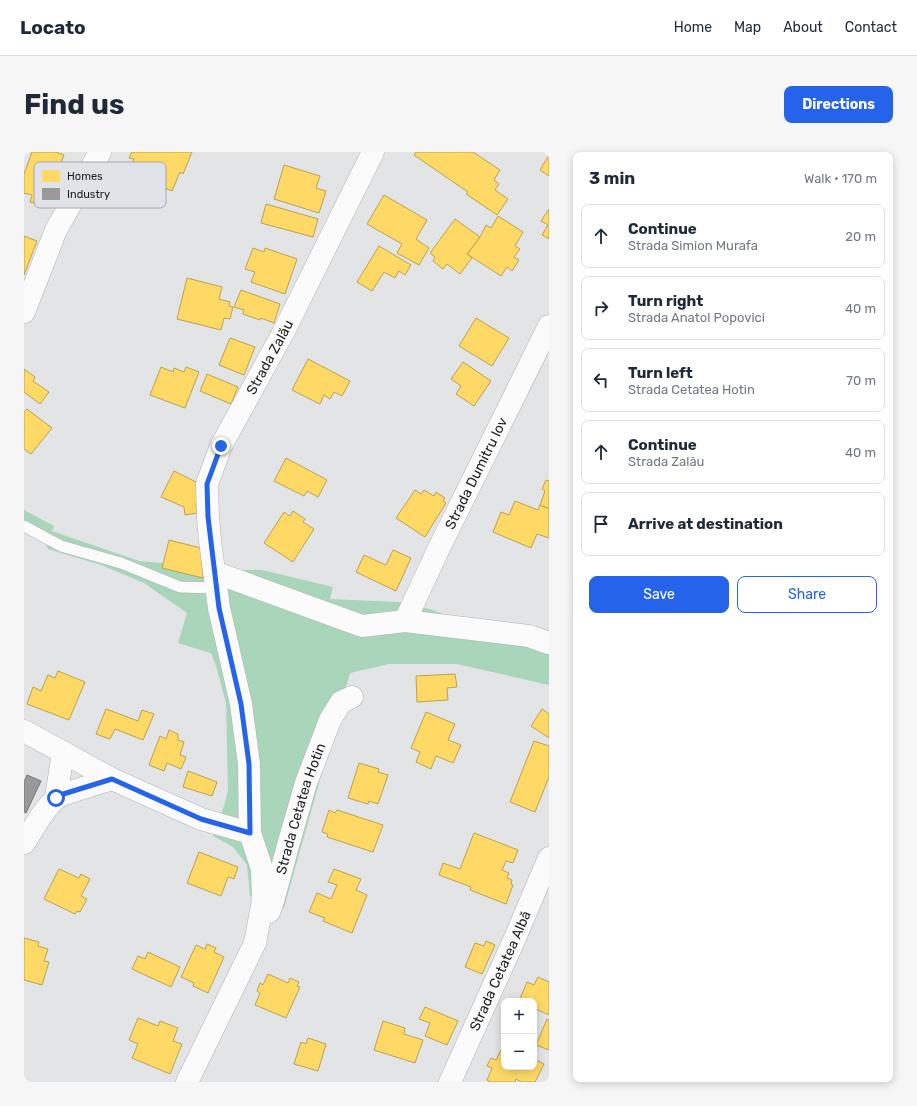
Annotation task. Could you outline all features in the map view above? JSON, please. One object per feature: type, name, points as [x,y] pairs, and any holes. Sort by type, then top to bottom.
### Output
[{"type":"street","points":[[94,162],[100,152]]},
{"type":"street","name":"Strada Zalău","points":[[215,580],[208,517],[207,484],[221,446],[283,333],[373,152]]},
{"type":"street","points":[[24,312],[56,230],[68,208]]},
{"type":"street","name":"Strada Dumitru Iov","points":[[405,621],[440,546],[549,326]]},
{"type":"street","points":[[215,580],[362,626],[405,621],[530,636],[549,643]]},
{"type":"street","name":"Strada Cetatea Hotin","points":[[187,1082],[255,943],[263,900],[262,869],[250,833],[249,764],[241,704],[219,608],[215,580]]},
{"type":"street","name":"Strada Cetatea Hotin","points":[[258,926],[266,918],[273,901],[306,782],[330,720],[341,702],[352,697]]},
{"type":"street","points":[[24,731],[112,779],[201,819],[250,833]]},
{"type":"street","points":[[56,798],[63,752]]},
{"type":"street","points":[[24,843],[47,808],[60,795],[112,779]]},
{"type":"street","name":"Strada Cetatea Albă","points":[[450,1082],[515,938],[549,858]]},
{"type":"lane","points":[[24,526],[61,546],[121,563],[180,587],[215,580]]},
{"type":"green space","points":[[24,510],[54,526],[52,531],[139,561],[241,570],[262,570],[333,587],[330,599],[398,602],[430,609],[445,615],[539,627],[549,631],[549,685],[457,664],[389,664],[350,673],[284,908],[250,896],[247,865],[233,847],[213,836],[228,790],[226,703],[211,653],[178,643],[187,613],[144,583],[101,565],[48,549],[46,544],[24,533]]},
{"type":"building: Homes","points":[[32,152],[56,152],[64,155],[61,162],[34,162],[34,203],[30,202],[32,195],[24,193],[24,174]]},
{"type":"building: Homes","points":[[132,152],[192,152],[183,174],[180,172],[172,191],[166,189],[166,162],[133,162],[134,159],[129,158]]},
{"type":"building: Homes","points":[[416,152],[473,152],[500,170],[494,180],[499,184],[495,190],[508,199],[497,215],[466,194],[468,192],[414,155]]},
{"type":"building: Homes","points":[[549,155],[549,176],[540,170]]},
{"type":"building: Homes","points":[[284,165],[320,176],[316,188],[326,191],[319,213],[274,199]]},
{"type":"building: Homes","points":[[384,195],[427,220],[416,239],[429,248],[419,265],[397,253],[402,244],[367,224]]},
{"type":"building: Homes","points":[[266,204],[318,219],[313,237],[261,223]]},
{"type":"building: Homes","points":[[549,209],[549,239],[542,235],[548,225],[541,221]]},
{"type":"building: Homes","points":[[498,216],[523,232],[515,246],[520,249],[514,257],[519,260],[512,271],[507,267],[501,276],[467,254],[480,237],[486,225],[491,228]]},
{"type":"building: Homes","points":[[455,219],[480,237],[467,254],[472,258],[460,274],[447,264],[443,269],[433,261],[435,257],[430,253]]},
{"type":"building: Homes","points":[[24,236],[37,241],[24,275]]},
{"type":"building: Homes","points":[[379,246],[411,265],[405,275],[399,271],[395,278],[384,272],[372,291],[357,282]]},
{"type":"building: Homes","points":[[253,248],[264,252],[265,248],[297,259],[285,294],[251,282],[255,272],[245,269]]},
{"type":"building: Homes","points":[[187,278],[222,287],[219,299],[230,302],[229,306],[233,307],[230,319],[224,318],[221,330],[177,319]]},
{"type":"building: Homes","points":[[241,290],[280,304],[274,323],[243,314],[244,310],[234,307]]},
{"type":"building: Homes","points":[[476,318],[509,338],[492,366],[459,346]]},
{"type":"building: Homes","points":[[230,338],[255,347],[244,375],[219,365]]},
{"type":"building: Homes","points":[[308,359],[350,381],[342,396],[334,392],[330,399],[324,395],[320,404],[292,390]]},
{"type":"building: Homes","points":[[463,362],[491,381],[474,406],[456,394],[461,386],[451,379]]},
{"type":"building: Homes","points":[[161,367],[173,372],[174,368],[184,372],[186,367],[199,372],[185,408],[150,395]]},
{"type":"building: Homes","points":[[24,369],[35,377],[33,381],[49,392],[40,404],[24,392]]},
{"type":"building: Homes","points":[[207,374],[238,387],[231,404],[200,391]]},
{"type":"building: Homes","points":[[27,409],[52,428],[31,454],[24,449],[24,412]]},
{"type":"building: Homes","points":[[286,458],[327,480],[318,497],[307,491],[304,496],[274,481]]},
{"type":"building: Homes","points":[[174,471],[202,485],[196,504],[197,513],[185,515],[184,507],[161,497]]},
{"type":"building: Homes","points":[[546,480],[549,481],[549,509],[540,505],[545,491],[542,489]]},
{"type":"building: Homes","points":[[415,490],[421,494],[424,490],[434,496],[436,492],[445,498],[443,501],[446,503],[425,537],[396,518]]},
{"type":"building: Homes","points":[[515,501],[538,510],[540,505],[549,509],[549,538],[537,534],[531,548],[493,532],[501,512],[509,515]]},
{"type":"building: Homes","points":[[293,511],[305,519],[303,522],[314,529],[293,562],[264,543],[284,512],[290,516]]},
{"type":"building: Homes","points":[[169,540],[201,548],[203,578],[162,568]]},
{"type":"building: Homes","points":[[393,550],[411,558],[396,591],[356,572],[364,555],[386,565]]},
{"type":"building: Homes","points":[[58,671],[85,682],[69,720],[27,704],[33,687],[41,691],[48,675],[55,678]]},
{"type":"building: Homes","points":[[455,674],[457,687],[447,688],[448,700],[417,702],[416,676]]},
{"type":"building: Homes","points":[[106,709],[138,721],[142,710],[154,714],[143,740],[115,729],[110,739],[96,734]]},
{"type":"building: Homes","points":[[542,709],[549,714],[549,738],[531,726]]},
{"type":"building: Homes","points":[[426,712],[455,724],[448,740],[461,745],[453,763],[436,756],[431,769],[416,762],[420,752],[411,748]]},
{"type":"building: Homes","points":[[169,730],[178,734],[178,740],[184,742],[180,755],[186,757],[181,769],[167,763],[164,771],[149,765],[160,736],[166,739]]},
{"type":"building: Homes","points":[[534,741],[549,746],[549,777],[535,812],[510,802]]},
{"type":"building: Homes","points":[[359,763],[379,769],[378,772],[388,775],[378,804],[369,801],[368,804],[348,798]]},
{"type":"building: Homes","points":[[188,771],[217,782],[212,796],[183,787]]},
{"type":"building: Homes","points":[[329,810],[335,813],[337,810],[383,825],[373,852],[327,837],[328,834],[322,832]]},
{"type":"building: Homes","points":[[474,833],[518,850],[513,863],[506,861],[502,870],[509,873],[507,878],[512,880],[511,884],[513,885],[506,904],[470,890],[471,887],[439,875],[443,863],[460,869]]},
{"type":"building: Homes","points":[[199,852],[238,867],[234,879],[228,877],[221,896],[187,883]]},
{"type":"building: Homes","points":[[59,869],[79,878],[81,874],[90,879],[81,896],[87,899],[80,912],[77,911],[75,914],[44,899]]},
{"type":"building: Homes","points":[[334,869],[361,879],[356,890],[367,895],[352,933],[323,921],[325,918],[309,912],[317,893],[331,899],[337,885],[328,882]]},
{"type":"building: Homes","points":[[24,938],[39,942],[38,946],[48,949],[44,961],[49,962],[42,985],[24,980]]},
{"type":"building: Homes","points":[[486,941],[495,945],[482,974],[465,967],[475,943],[484,946]]},
{"type":"building: Homes","points":[[207,944],[216,948],[214,952],[224,957],[208,993],[193,986],[194,983],[181,977],[196,945],[205,949]]},
{"type":"building: Homes","points":[[148,952],[180,967],[171,987],[132,969],[138,956],[145,959]]},
{"type":"building: Homes","points":[[268,974],[288,983],[290,978],[299,982],[297,986],[300,987],[286,1018],[255,1005],[260,993],[257,991],[260,983],[263,985]]},
{"type":"building: Homes","points":[[538,977],[549,982],[549,1015],[537,1009],[537,998],[520,998],[527,982],[534,985]]},
{"type":"building: Homes","points":[[425,1007],[458,1021],[447,1045],[425,1036],[430,1023],[419,1019]]},
{"type":"building: Homes","points":[[138,1018],[158,1026],[160,1021],[178,1028],[173,1041],[182,1044],[170,1074],[132,1058],[138,1044],[129,1040]]},
{"type":"building: Homes","points":[[547,1019],[549,1020],[549,1050],[537,1045]]},
{"type":"building: Homes","points":[[383,1021],[405,1028],[404,1034],[423,1040],[415,1063],[374,1050]]},
{"type":"building: Homes","points":[[308,1038],[326,1044],[318,1071],[294,1064],[301,1042],[306,1044]]},
{"type":"building: Homes","points":[[501,1050],[501,1070],[537,1070],[537,1060],[544,1064],[535,1082],[521,1082],[516,1079],[515,1082],[490,1082],[487,1080],[492,1068],[487,1066],[491,1058],[496,1060]]},
{"type":"building: Industry","points":[[27,775],[41,781],[26,813],[24,812],[24,782]]},
{"type":"route","points":[[56,798],[60,795],[112,779],[201,819],[250,833],[249,764],[241,704],[219,608],[208,517],[207,484],[221,446]]}]
